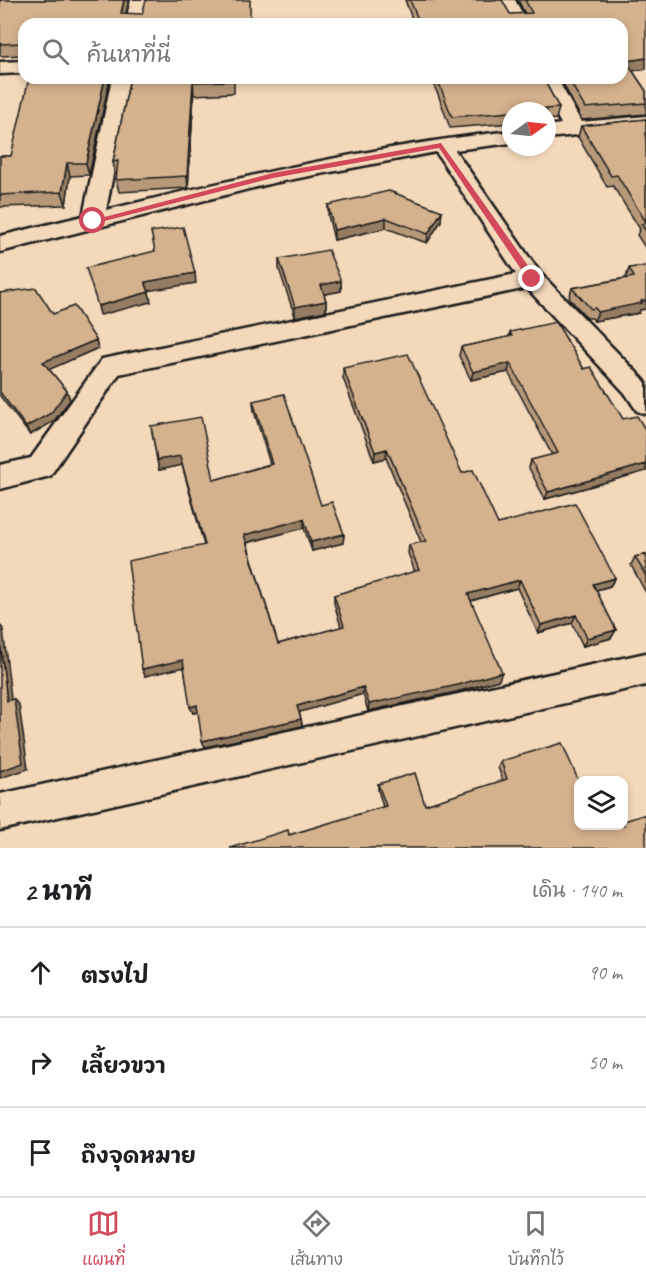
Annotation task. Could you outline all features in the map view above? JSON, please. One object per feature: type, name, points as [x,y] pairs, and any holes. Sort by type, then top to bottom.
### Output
[{"type":"street","points":[[136,18],[140,0]]},
{"type":"street","points":[[506,0],[516,18]]},
{"type":"street","points":[[0,68],[18,67]]},
{"type":"street","points":[[93,221],[121,84]]},
{"type":"street","points":[[550,84],[574,129]]},
{"type":"street","points":[[556,131],[646,122]]},
{"type":"street","points":[[0,244],[273,176],[441,145],[502,138]]},
{"type":"street","points":[[441,145],[532,279],[634,386],[646,404]]},
{"type":"street","points":[[0,477],[40,468],[111,366],[532,279]]},
{"type":"street","points":[[0,812],[646,669]]},
{"type":"building","points":[[0,0],[124,0],[121,13],[142,14],[146,0],[250,0],[250,18],[18,18],[18,43],[0,44]]},
{"type":"building","points":[[410,0],[502,0],[510,14],[532,13],[525,0],[646,0],[646,58],[628,61],[628,18],[418,18]]},
{"type":"building","points":[[628,64],[646,91],[646,103],[585,108],[571,84],[628,84]]},
{"type":"building","points":[[28,84],[104,84],[86,163],[67,163],[62,192],[0,195],[0,156],[11,156]]},
{"type":"building","points":[[129,84],[193,84],[187,176],[116,180],[118,161],[113,162]]},
{"type":"building","points":[[439,84],[546,84],[556,102],[502,102],[502,113],[452,117]]},
{"type":"building","points":[[646,119],[646,222],[617,175],[611,176],[581,126]]},
{"type":"building","points":[[389,191],[442,211],[428,234],[386,218],[334,230],[328,205]]},
{"type":"building","points":[[183,227],[195,273],[145,282],[149,292],[98,306],[86,268],[155,251],[151,232]]},
{"type":"building","points":[[328,250],[341,281],[321,285],[326,301],[295,307],[279,259]]},
{"type":"building","points":[[646,266],[646,300],[641,301],[642,303],[598,312],[595,308],[591,309],[572,288],[634,277],[629,268]]},
{"type":"building","points":[[36,288],[53,314],[74,306],[96,340],[43,362],[67,391],[51,413],[26,427],[0,392],[0,293]]},
{"type":"building","points":[[556,322],[584,369],[591,367],[623,419],[637,416],[646,431],[646,464],[548,492],[531,460],[558,453],[510,363],[473,372],[461,347],[512,336],[510,332]]},
{"type":"building","points":[[408,354],[462,473],[473,470],[498,524],[575,503],[615,578],[593,584],[616,630],[587,638],[576,615],[541,625],[520,580],[468,594],[502,672],[458,685],[369,704],[363,687],[297,706],[301,719],[202,741],[197,705],[190,707],[183,660],[142,669],[128,561],[205,545],[180,456],[157,460],[151,426],[201,417],[214,480],[272,464],[253,401],[284,394],[321,505],[332,502],[344,534],[311,542],[304,519],[244,535],[278,644],[344,626],[334,595],[419,570],[409,545],[426,541],[387,449],[375,452],[343,368]]},
{"type":"building","points":[[646,554],[646,576],[635,557]]},
{"type":"building","points":[[0,641],[7,701],[14,699],[23,763],[0,771]]},
{"type":"building","points":[[562,743],[576,776],[574,776],[574,830],[628,830],[628,820],[646,814],[646,848],[230,848],[288,830],[289,835],[386,806],[378,784],[415,773],[425,805],[507,779],[501,761]]},
{"type":"route","points":[[93,221],[273,176],[441,145],[532,279]]}]
